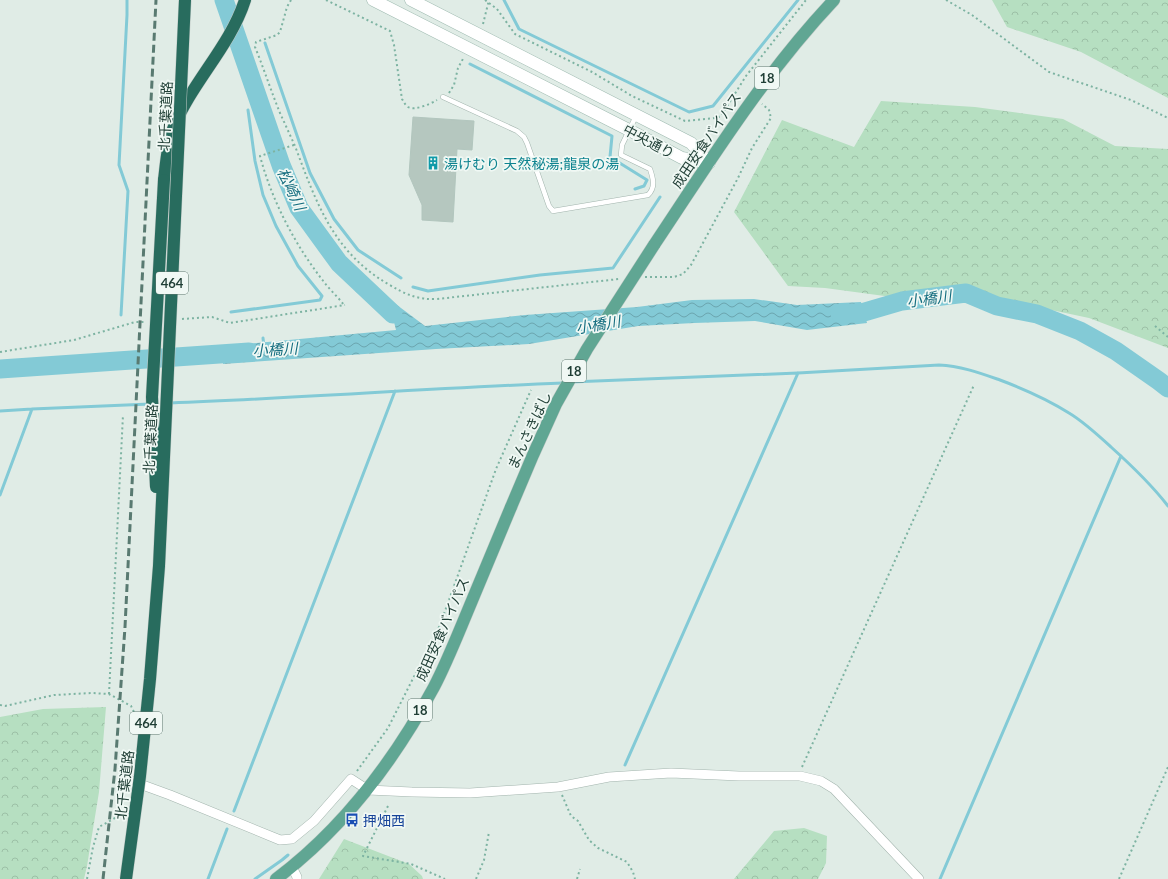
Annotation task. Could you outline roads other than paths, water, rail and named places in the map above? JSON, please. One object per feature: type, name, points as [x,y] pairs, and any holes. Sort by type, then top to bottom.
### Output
[{"type":"highway","name":"北千葉道路","points":[[126,879],[140,776],[150,679],[158,566],[185,0]]},
{"type":"highway","points":[[158,566],[152,397],[164,180],[167,158],[173,129],[192,92],[225,41],[242,9],[244,0]]},
{"type":"main road","name":"成田安食バイパス","points":[[654,245],[754,97],[809,27],[834,0]]},
{"type":"main road","name":"まんさきばし","points":[[511,507],[560,397],[587,349],[654,245]]},
{"type":"main road","name":"成田安食バイパス","points":[[276,879],[292,867],[324,838],[368,790],[410,728],[434,686],[451,651],[511,507]]},
{"type":"street","name":"中央通り","points":[[373,0],[682,158],[709,163]]},
{"type":"street","name":"中央通り","points":[[411,0],[691,143],[709,163]]},
{"type":"street","points":[[129,780],[170,795],[280,840],[292,838],[314,820],[351,779],[368,790],[470,793],[558,786],[609,777],[671,772],[739,776],[800,776],[821,781],[834,789],[919,879]]},
{"type":"street","points":[[292,867],[297,879]]},
{"type":"lane","points":[[443,97],[517,131],[524,137],[528,143],[549,206],[553,211],[648,195],[652,191],[654,179],[650,169],[621,155],[622,145],[637,115]]},
{"type":"water","points":[[355,291],[389,299],[425,326],[525,315],[637,307],[692,300],[754,299],[797,305],[861,302],[867,323],[807,330],[755,321],[638,326],[529,344],[223,364],[224,346],[396,330],[394,322]]},
{"type":"waterway","points":[[121,315],[128,191],[119,165],[127,0]]},
{"type":"waterway","name":"松崎川","points":[[224,0],[281,165],[299,208],[339,263],[393,314]]},
{"type":"waterway","points":[[504,0],[519,29],[689,112],[713,106],[798,0]]},
{"type":"waterway","points":[[265,43],[310,173],[334,219],[358,250],[401,278]]},
{"type":"waterway","points":[[470,64],[612,136],[610,157],[647,180],[644,186],[635,189]]},
{"type":"waterway","points":[[231,312],[320,300],[322,296],[298,266],[276,226],[263,195],[255,161],[248,110]]},
{"type":"waterway","points":[[413,287],[428,291],[540,275],[613,268],[660,197]]},
{"type":"waterway","name":"小橋川","points":[[840,313],[861,313],[902,301],[966,293],[997,306],[1037,314],[1080,331],[1116,351],[1168,388]]},
{"type":"waterway","points":[[263,338],[264,347]]},
{"type":"waterway","name":"小橋川","points":[[0,369],[249,352]]},
{"type":"waterway","points":[[571,382],[798,373],[939,365],[963,368],[1009,383],[1052,403],[1075,417],[1096,433],[1133,468],[1155,490],[1168,506]]},
{"type":"waterway","points":[[625,765],[798,373]]},
{"type":"waterway","points":[[170,403],[563,383]]},
{"type":"waterway","points":[[234,811],[395,391]]},
{"type":"waterway","points":[[0,411],[150,404]]},
{"type":"waterway","points":[[0,495],[32,409]]},
{"type":"waterway","points":[[940,879],[1121,456]]},
{"type":"waterway","points":[[208,879],[227,829]]},
{"type":"waterway","points":[[255,879],[288,855]]},
{"type":"railway","points":[[103,879],[115,769],[125,627],[156,0]]},
{"type":"place","name":"湯けむり 天然秘湯;龍泉の湯","points":[[433,163]]},
{"type":"place","name":"押畑西","points":[[352,820]]}]
